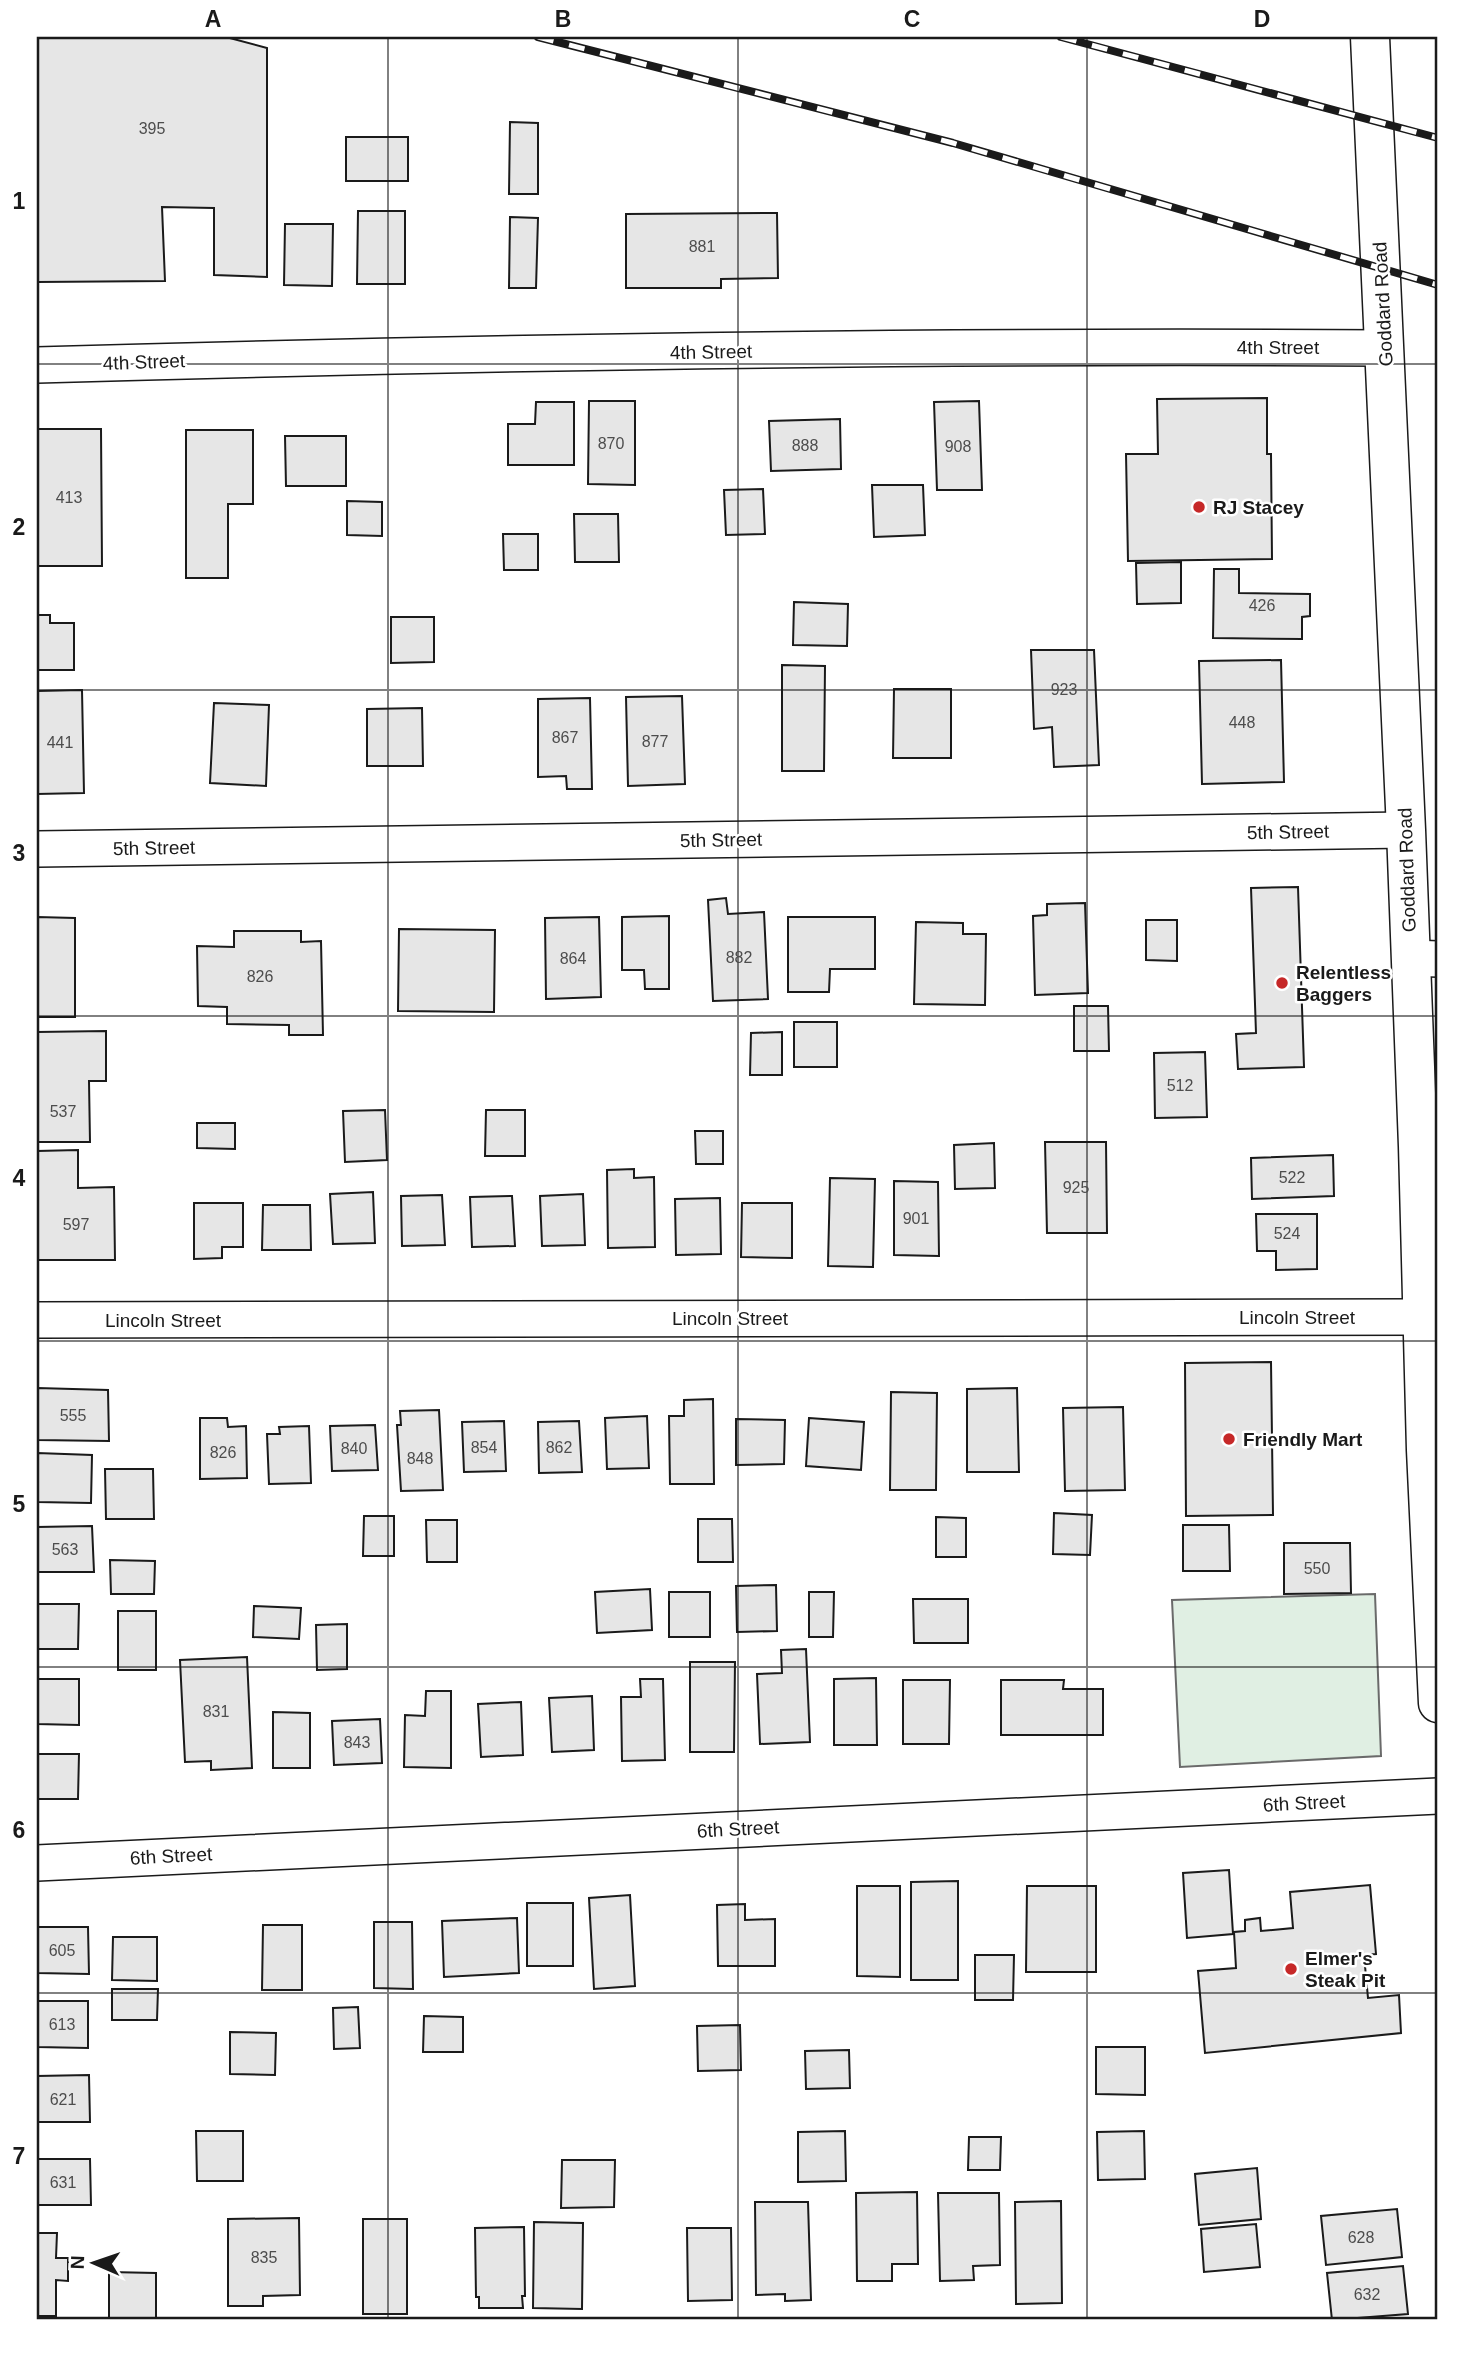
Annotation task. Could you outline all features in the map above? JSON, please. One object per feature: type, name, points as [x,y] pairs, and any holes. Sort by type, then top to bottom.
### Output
[{"type":"street","name":"Goddard Road","points":[[1370,37],[1406,830],[1424,959],[1423,1317],[1432,1450],[1438,1703]]},
{"type":"street","name":"4th Street","points":[[37,365],[288,358],[986,348],[1385,348]]},
{"type":"street","name":"5th Street","points":[[37,849],[1406,830]]},
{"type":"street","name":"Lincoln Street","points":[[37,1320],[1423,1317]]},
{"type":"street","name":"6th Street","points":[[37,1863],[1438,1796]]},
{"type":"green space","points":[[1375,1594],[1381,1756],[1180,1767],[1172,1600]]},
{"type":"building","points":[[37,37],[226,37],[267,48],[267,277],[214,275],[214,208],[162,207],[165,281],[37,282]]},
{"type":"building","points":[[510,122],[538,123],[538,194],[509,194]]},
{"type":"building","points":[[346,137],[408,137],[408,181],[346,181]]},
{"type":"building","points":[[358,211],[405,211],[405,284],[357,284]]},
{"type":"building","points":[[777,213],[778,278],[721,279],[721,288],[626,288],[626,214]]},
{"type":"building","points":[[510,217],[538,218],[536,288],[509,288]]},
{"type":"building","points":[[285,224],[333,224],[332,286],[284,285]]},
{"type":"building","name":"RJ Stacey","points":[[1267,398],[1267,454],[1271,454],[1272,559],[1128,561],[1126,454],[1158,454],[1157,399]]},
{"type":"building","points":[[589,401],[635,401],[635,485],[588,484]]},
{"type":"building","points":[[979,401],[982,490],[937,490],[934,402]]},
{"type":"building","points":[[536,402],[574,402],[574,465],[508,465],[508,424],[535,424]]},
{"type":"building","points":[[840,419],[841,469],[771,471],[769,421]]},
{"type":"building","points":[[37,429],[101,429],[102,566],[37,566]]},
{"type":"building","points":[[186,430],[253,430],[253,504],[228,504],[228,578],[186,578]]},
{"type":"building","points":[[285,436],[346,436],[346,486],[286,486]]},
{"type":"building","points":[[872,485],[923,485],[925,535],[874,537]]},
{"type":"building","points":[[763,489],[765,534],[726,535],[724,490]]},
{"type":"building","points":[[347,501],[382,502],[382,536],[347,535]]},
{"type":"building","points":[[574,514],[618,514],[619,562],[575,562]]},
{"type":"building","points":[[503,534],[538,534],[538,570],[504,570]]},
{"type":"building","points":[[1181,562],[1181,603],[1137,604],[1136,563]]},
{"type":"building","points":[[1214,569],[1239,569],[1239,593],[1310,594],[1310,616],[1302,617],[1302,639],[1213,638]]},
{"type":"building","points":[[794,602],[848,604],[847,646],[793,645]]},
{"type":"building","points":[[37,615],[50,615],[50,623],[74,623],[74,670],[37,670]]},
{"type":"building","points":[[391,617],[434,617],[434,662],[391,663]]},
{"type":"building","points":[[1031,650],[1094,650],[1099,765],[1054,767],[1052,727],[1034,729]]},
{"type":"building","points":[[1281,660],[1284,782],[1202,784],[1199,661]]},
{"type":"building","points":[[782,665],[825,666],[824,771],[782,771]]},
{"type":"building","points":[[894,689],[951,689],[951,758],[893,758]]},
{"type":"building","points":[[82,690],[84,793],[37,794],[37,691]]},
{"type":"building","points":[[682,696],[685,784],[628,786],[626,697]]},
{"type":"building","points":[[590,698],[592,789],[567,789],[566,776],[538,777],[538,699]]},
{"type":"building","points":[[214,703],[269,705],[266,786],[210,783]]},
{"type":"building","points":[[422,708],[423,766],[367,766],[367,709]]},
{"type":"building","points":[[1298,887],[1304,1067],[1238,1069],[1236,1034],[1256,1033],[1251,888]]},
{"type":"building","points":[[726,898],[728,914],[764,912],[768,999],[713,1001],[708,900]]},
{"type":"building","points":[[1085,903],[1088,993],[1035,995],[1033,916],[1047,915],[1047,904]]},
{"type":"building","points":[[669,916],[669,989],[645,989],[644,970],[622,970],[622,917]]},
{"type":"building","points":[[37,917],[75,918],[75,1017],[37,1017]]},
{"type":"building","points":[[599,917],[601,997],[546,999],[545,918]]},
{"type":"building","points":[[788,917],[875,917],[875,969],[830,969],[829,992],[788,992]]},
{"type":"building","points":[[1146,920],[1177,920],[1177,961],[1146,960]]},
{"type":"building","points":[[916,922],[963,923],[963,934],[986,934],[985,1005],[914,1004]]},
{"type":"building","points":[[399,929],[495,930],[494,1012],[398,1011]]},
{"type":"building","points":[[234,931],[301,931],[301,942],[321,941],[323,1035],[289,1035],[289,1025],[227,1024],[227,1007],[198,1006],[197,946],[234,947]]},
{"type":"building","points":[[1074,1006],[1108,1006],[1109,1051],[1074,1051]]},
{"type":"building","points":[[794,1022],[837,1022],[837,1067],[794,1067]]},
{"type":"building","points":[[106,1031],[106,1081],[89,1081],[90,1142],[37,1142],[37,1032]]},
{"type":"building","points":[[782,1032],[782,1075],[750,1075],[751,1033]]},
{"type":"building","points":[[1205,1052],[1207,1117],[1155,1118],[1154,1053]]},
{"type":"building","points":[[385,1110],[387,1160],[345,1162],[343,1111]]},
{"type":"building","points":[[486,1110],[525,1110],[525,1156],[485,1156]]},
{"type":"building","points":[[197,1123],[235,1123],[235,1149],[197,1148]]},
{"type":"building","points":[[695,1131],[723,1131],[723,1164],[696,1164]]},
{"type":"building","points":[[1045,1142],[1106,1142],[1107,1233],[1047,1233]]},
{"type":"building","points":[[994,1143],[995,1188],[955,1189],[954,1145]]},
{"type":"building","points":[[78,1150],[78,1188],[114,1187],[115,1260],[37,1260],[37,1151]]},
{"type":"building","points":[[1333,1155],[1334,1196],[1252,1199],[1251,1158]]},
{"type":"building","points":[[634,1169],[634,1178],[654,1177],[655,1247],[608,1248],[607,1170]]},
{"type":"building","points":[[830,1178],[875,1179],[873,1267],[828,1266]]},
{"type":"building","points":[[894,1181],[938,1182],[939,1256],[894,1255]]},
{"type":"building","points":[[373,1192],[375,1243],[333,1244],[330,1194]]},
{"type":"building","points":[[583,1194],[585,1245],[542,1246],[540,1196]]},
{"type":"building","points":[[442,1195],[445,1245],[402,1246],[401,1196]]},
{"type":"building","points":[[512,1196],[515,1246],[472,1247],[470,1197]]},
{"type":"building","points":[[720,1198],[721,1254],[676,1255],[675,1199]]},
{"type":"building","points":[[194,1203],[243,1203],[243,1247],[222,1247],[222,1258],[194,1259]]},
{"type":"building","points":[[742,1203],[792,1203],[792,1258],[741,1257]]},
{"type":"building","points":[[263,1205],[310,1205],[311,1250],[262,1250]]},
{"type":"building","points":[[1256,1214],[1317,1214],[1317,1269],[1276,1270],[1276,1251],[1257,1251]]},
{"type":"building","name":"Friendly Mart","points":[[1271,1362],[1273,1515],[1186,1516],[1185,1363]]},
{"type":"building","points":[[37,1388],[108,1390],[109,1441],[37,1440]]},
{"type":"building","points":[[1017,1388],[1019,1472],[967,1472],[967,1389]]},
{"type":"building","points":[[891,1392],[937,1393],[936,1490],[890,1490]]},
{"type":"building","points":[[713,1399],[714,1484],[670,1484],[669,1416],[684,1416],[684,1400]]},
{"type":"building","points":[[1123,1407],[1125,1490],[1065,1491],[1063,1408]]},
{"type":"building","points":[[439,1410],[443,1490],[401,1491],[397,1425],[401,1425],[400,1411]]},
{"type":"building","points":[[647,1416],[649,1468],[607,1469],[605,1418]]},
{"type":"building","points":[[200,1418],[227,1418],[228,1427],[246,1426],[247,1478],[200,1479]]},
{"type":"building","points":[[809,1418],[864,1422],[861,1470],[806,1466]]},
{"type":"building","points":[[736,1419],[785,1420],[784,1464],[736,1465]]},
{"type":"building","points":[[504,1421],[506,1471],[464,1472],[462,1422]]},
{"type":"building","points":[[579,1421],[582,1472],[539,1473],[538,1422]]},
{"type":"building","points":[[375,1425],[378,1470],[332,1471],[330,1426]]},
{"type":"building","points":[[309,1426],[311,1483],[269,1484],[267,1434],[280,1434],[279,1427]]},
{"type":"building","points":[[37,1453],[92,1455],[91,1503],[37,1502]]},
{"type":"building","points":[[105,1469],[153,1469],[154,1519],[106,1519]]},
{"type":"building","points":[[1054,1513],[1092,1515],[1090,1555],[1053,1554]]},
{"type":"building","points":[[364,1516],[394,1516],[394,1556],[363,1556]]},
{"type":"building","points":[[936,1517],[966,1518],[966,1557],[936,1557]]},
{"type":"building","points":[[698,1519],[732,1519],[733,1562],[698,1562]]},
{"type":"building","points":[[426,1520],[457,1520],[457,1562],[427,1562]]},
{"type":"building","points":[[1183,1525],[1229,1525],[1230,1571],[1183,1571]]},
{"type":"building","points":[[92,1526],[94,1572],[37,1572],[37,1527]]},
{"type":"building","points":[[1284,1543],[1350,1543],[1351,1593],[1284,1594]]},
{"type":"building","points":[[110,1560],[155,1561],[154,1594],[111,1594]]},
{"type":"building","points":[[776,1585],[777,1631],[737,1632],[736,1586]]},
{"type":"building","points":[[650,1589],[652,1630],[597,1633],[595,1592]]},
{"type":"building","points":[[669,1592],[710,1592],[710,1637],[669,1637]]},
{"type":"building","points":[[809,1592],[834,1592],[833,1637],[809,1637]]},
{"type":"building","points":[[913,1599],[968,1599],[968,1643],[914,1643]]},
{"type":"building","points":[[37,1604],[79,1604],[78,1649],[37,1649]]},
{"type":"building","points":[[254,1606],[301,1608],[299,1639],[253,1637]]},
{"type":"building","points":[[118,1611],[156,1611],[156,1670],[118,1670]]},
{"type":"building","points":[[347,1624],[347,1669],[317,1670],[316,1625]]},
{"type":"building","points":[[806,1649],[810,1742],[760,1744],[757,1674],[782,1673],[781,1650]]},
{"type":"building","points":[[247,1657],[252,1768],[211,1770],[211,1761],[185,1762],[180,1660]]},
{"type":"building","points":[[690,1662],[735,1662],[734,1752],[690,1752]]},
{"type":"building","points":[[876,1678],[877,1745],[834,1745],[834,1679]]},
{"type":"building","points":[[37,1679],[79,1679],[79,1725],[37,1724]]},
{"type":"building","points":[[640,1679],[663,1679],[665,1760],[622,1761],[621,1697],[641,1697]]},
{"type":"building","points":[[903,1680],[950,1680],[949,1744],[903,1744]]},
{"type":"building","points":[[1001,1680],[1064,1680],[1063,1689],[1103,1689],[1103,1735],[1001,1735]]},
{"type":"building","points":[[426,1691],[451,1691],[451,1768],[404,1767],[405,1715],[425,1716]]},
{"type":"building","points":[[592,1696],[594,1750],[552,1752],[549,1698]]},
{"type":"building","points":[[521,1702],[523,1755],[481,1757],[478,1704]]},
{"type":"building","points":[[273,1712],[310,1713],[310,1768],[273,1768]]},
{"type":"building","points":[[380,1719],[382,1763],[334,1765],[332,1721]]},
{"type":"building","points":[[37,1754],[79,1754],[78,1799],[37,1799]]},
{"type":"building","points":[[1229,1870],[1233,1934],[1187,1938],[1183,1873]]},
{"type":"building","points":[[958,1881],[958,1980],[911,1980],[911,1882]]},
{"type":"building","name":"Elmer's Steak Pit","points":[[1370,1885],[1376,1954],[1364,1955],[1368,1998],[1399,1995],[1401,2033],[1205,2053],[1198,1971],[1236,1968],[1234,1932],[1245,1931],[1245,1920],[1260,1918],[1261,1931],[1293,1928],[1290,1892]]},
{"type":"building","points":[[857,1886],[900,1886],[900,1977],[857,1976]]},
{"type":"building","points":[[1027,1886],[1096,1886],[1096,1972],[1026,1972]]},
{"type":"building","points":[[630,1895],[635,1986],[594,1989],[589,1898]]},
{"type":"building","points":[[527,1903],[573,1903],[573,1966],[527,1966]]},
{"type":"building","points":[[745,1904],[745,1920],[775,1919],[775,1966],[718,1966],[717,1905]]},
{"type":"building","points":[[517,1918],[519,1973],[444,1977],[442,1921]]},
{"type":"building","points":[[374,1922],[412,1922],[413,1989],[374,1988]]},
{"type":"building","points":[[263,1925],[302,1925],[302,1990],[262,1990]]},
{"type":"building","points":[[37,1927],[88,1927],[89,1974],[37,1973]]},
{"type":"building","points":[[113,1937],[157,1937],[157,1981],[112,1980]]},
{"type":"building","points":[[975,1955],[1014,1955],[1013,2000],[975,2000]]},
{"type":"building","points":[[112,1989],[158,1989],[157,2020],[112,2020]]},
{"type":"building","points":[[37,2001],[88,2001],[88,2048],[37,2047]]},
{"type":"building","points":[[358,2007],[360,2048],[334,2049],[333,2008]]},
{"type":"building","points":[[424,2016],[463,2017],[463,2052],[423,2052]]},
{"type":"building","points":[[740,2025],[741,2070],[698,2071],[697,2026]]},
{"type":"building","points":[[230,2032],[276,2033],[275,2075],[230,2074]]},
{"type":"building","points":[[1096,2047],[1145,2047],[1145,2095],[1096,2094]]},
{"type":"building","points":[[849,2050],[850,2088],[806,2089],[805,2051]]},
{"type":"building","points":[[89,2075],[90,2122],[37,2122],[37,2076]]},
{"type":"building","points":[[196,2131],[243,2131],[243,2181],[197,2181]]},
{"type":"building","points":[[845,2131],[846,2181],[798,2182],[798,2132]]},
{"type":"building","points":[[1144,2131],[1145,2179],[1098,2180],[1097,2132]]},
{"type":"building","points":[[969,2137],[1001,2137],[1000,2170],[968,2170]]},
{"type":"building","points":[[37,2159],[90,2159],[91,2205],[37,2205]]},
{"type":"building","points":[[562,2160],[615,2160],[614,2207],[561,2208]]},
{"type":"building","points":[[1257,2168],[1261,2219],[1199,2225],[1195,2174]]},
{"type":"building","points":[[917,2192],[918,2264],[892,2264],[892,2281],[857,2281],[856,2193]]},
{"type":"building","points":[[938,2193],[999,2193],[1000,2265],[973,2266],[974,2280],[940,2281]]},
{"type":"building","points":[[1061,2201],[1062,2303],[1016,2304],[1015,2202]]},
{"type":"building","points":[[755,2202],[808,2202],[811,2300],[785,2301],[785,2294],[756,2295]]},
{"type":"building","points":[[1397,2209],[1402,2257],[1326,2265],[1321,2216]]},
{"type":"building","points":[[299,2218],[300,2295],[263,2296],[263,2306],[228,2306],[228,2219]]},
{"type":"building","points":[[363,2219],[407,2219],[407,2314],[363,2314]]},
{"type":"building","points":[[534,2222],[583,2223],[582,2309],[533,2308]]},
{"type":"building","points":[[1256,2224],[1260,2267],[1204,2272],[1201,2229]]},
{"type":"building","points":[[524,2227],[523,2308],[479,2308],[479,2297],[476,2297],[475,2228]]},
{"type":"building","points":[[687,2228],[731,2228],[732,2300],[688,2301]]},
{"type":"building","points":[[37,2233],[57,2233],[56,2258],[68,2258],[68,2281],[56,2280],[56,2316],[37,2316]]},
{"type":"building","points":[[1403,2266],[1408,2314],[1332,2320],[1327,2273]]},
{"type":"building","points":[[109,2272],[156,2273],[156,2320],[109,2320]]},
{"type":"railway","points":[[538,37],[953,143],[1438,285]]},
{"type":"railway","points":[[1061,37],[1438,138]]},
{"type":"place","name":"RJ Stacey","points":[[1199,507]]},
{"type":"place","name":"Relentless Baggers","points":[[1282,983]]},
{"type":"place","name":"Friendly Mart","points":[[1229,1439]]},
{"type":"place","name":"Elmer's Steak Pit","points":[[1291,1969]]}]
